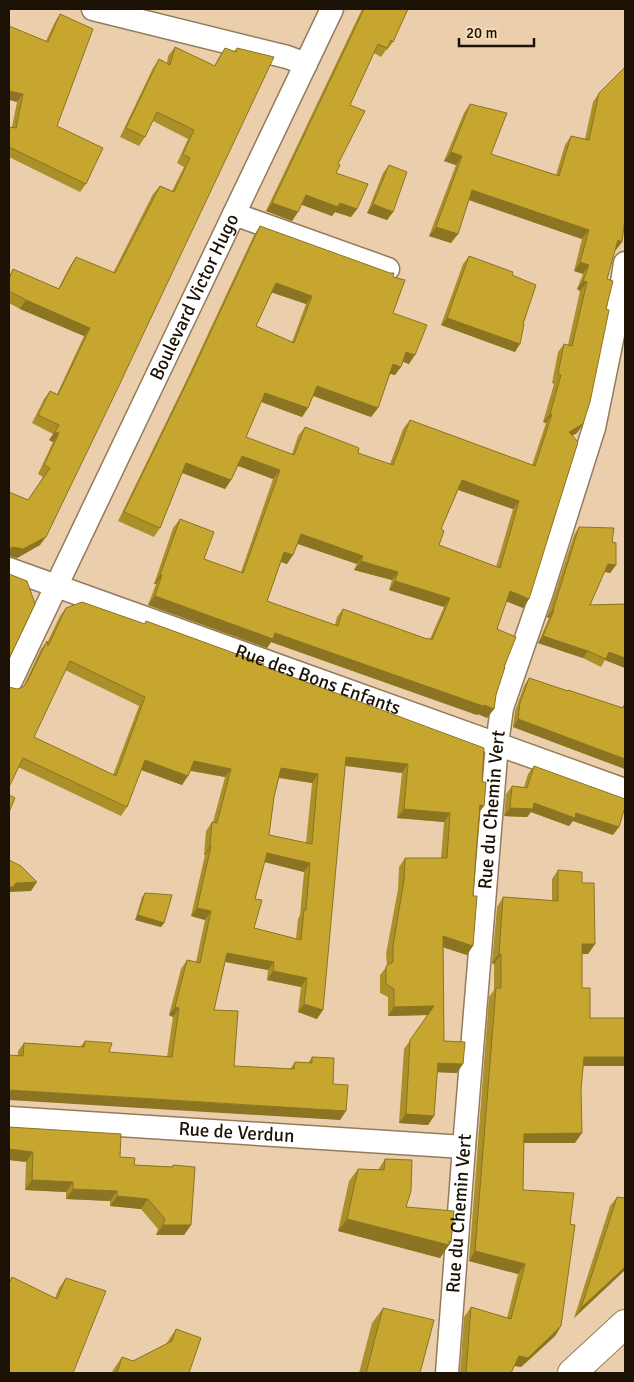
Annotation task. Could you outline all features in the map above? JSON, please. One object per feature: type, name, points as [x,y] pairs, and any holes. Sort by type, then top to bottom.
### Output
[{"type":"main road","points":[[572,1373],[625,1324]]},
{"type":"street","points":[[93,9],[287,57],[306,64]]},
{"type":"street","name":"Boulevard Victor Hugo","points":[[9,685],[332,9]]},
{"type":"street","points":[[234,214],[388,269]]},
{"type":"street","name":"Rue du Chemin Vert","points":[[447,1373],[497,744],[502,708],[541,595],[594,428],[617,315],[625,263]]},
{"type":"street","name":"Rue des Bons Enfants","points":[[9,569],[625,790]]},
{"type":"street","name":"Rue de Verdun","points":[[9,1118],[464,1148]]},
{"type":"building","points":[[364,9],[408,9],[393,42],[391,40],[387,48],[378,44],[350,105],[365,111],[338,164],[340,165],[336,173],[368,184],[357,209],[340,203],[338,207],[306,195],[298,212],[272,203]]},
{"type":"building","points":[[60,14],[93,29],[57,126],[103,148],[86,184],[9,147],[9,127],[16,128],[23,94],[9,91],[9,26],[48,42]]},
{"type":"building","points":[[175,47],[215,66],[225,48],[236,52],[237,48],[274,57],[46,537],[23,549],[13,547],[9,549],[9,492],[28,500],[50,468],[44,465],[59,433],[55,432],[59,425],[38,415],[50,391],[58,395],[90,328],[9,291],[9,279],[13,269],[59,289],[76,257],[115,273],[160,186],[174,192],[190,158],[183,154],[194,130],[157,112],[145,137],[126,128],[159,59],[170,65]]},
{"type":"building","points":[[625,67],[625,218],[622,242],[618,240],[607,279],[613,281],[606,309],[609,310],[590,402],[583,424],[569,432],[578,442],[529,599],[510,591],[497,629],[516,637],[504,667],[494,709],[275,633],[273,639],[155,596],[162,575],[160,575],[180,519],[214,532],[204,559],[243,573],[280,470],[242,456],[231,480],[186,463],[160,528],[124,512],[260,226],[394,273],[393,277],[405,280],[393,313],[427,325],[415,355],[406,352],[401,367],[393,364],[378,408],[317,386],[308,408],[265,393],[246,437],[294,455],[305,427],[359,448],[358,453],[393,465],[410,420],[535,466],[552,414],[550,414],[561,375],[558,374],[564,344],[572,346],[587,282],[583,281],[589,265],[580,262],[589,230],[472,190],[458,234],[436,227],[462,156],[451,152],[470,104],[507,113],[491,154],[559,176],[571,136],[589,140],[599,93]],"holes":[[[276,283],[312,296],[294,343],[256,326]],[[462,480],[519,501],[500,568],[439,545],[444,531],[441,529]],[[301,534],[363,556],[361,561],[398,572],[395,581],[450,598],[432,640],[343,609],[338,626],[267,601],[284,552],[293,555]]]},
{"type":"building","points":[[389,165],[407,172],[393,212],[373,204]]},
{"type":"building","points":[[469,256],[513,272],[512,275],[536,285],[523,324],[520,344],[447,318]]},
{"type":"building","points":[[579,527],[614,528],[612,542],[616,543],[616,565],[608,564],[590,605],[625,604],[625,658],[609,652],[606,659],[543,636],[554,610]]},
{"type":"building","points":[[9,574],[27,581],[35,604],[9,659]]},
{"type":"building","points":[[82,602],[145,624],[146,621],[484,748],[482,782],[486,782],[484,806],[480,805],[475,867],[473,896],[477,896],[473,946],[443,936],[444,1041],[465,1042],[463,1064],[438,1063],[434,1116],[406,1114],[410,1040],[434,1006],[394,1007],[394,989],[386,984],[386,966],[393,962],[393,946],[404,880],[405,858],[447,858],[450,813],[404,809],[408,764],[346,757],[323,1010],[304,1004],[307,978],[273,971],[274,962],[227,953],[214,1010],[238,1011],[234,1066],[294,1069],[295,1062],[312,1063],[312,1057],[334,1058],[333,1084],[348,1085],[346,1111],[9,1090],[9,1055],[23,1056],[24,1043],[84,1047],[85,1041],[112,1043],[109,1052],[172,1057],[179,1008],[175,1007],[187,960],[200,963],[211,911],[197,908],[211,846],[212,822],[217,823],[231,769],[194,761],[188,776],[145,760],[127,807],[23,758],[9,787],[9,687],[17,689],[23,687],[27,682],[47,641],[48,646],[66,608]],"holes":[[[70,661],[145,697],[116,776],[34,737]],[[281,768],[318,774],[312,844],[269,835],[274,797]],[[267,853],[310,863],[301,940],[254,928],[262,900],[255,899]]]},
{"type":"building","points":[[529,678],[623,708],[625,704],[625,759],[518,719],[520,703]]},
{"type":"building","points":[[534,766],[625,799],[625,807],[619,827],[576,813],[575,818],[534,803],[533,809],[510,808],[512,786],[527,788]]},
{"type":"building","points":[[9,795],[15,798],[9,812]]},
{"type":"building","points":[[9,860],[21,866],[37,882],[16,883],[13,887],[9,887]]},
{"type":"building","points":[[558,870],[582,872],[582,883],[594,883],[595,944],[582,944],[582,988],[590,988],[590,1018],[625,1018],[625,1057],[584,1057],[581,1089],[582,1133],[524,1134],[523,1190],[574,1193],[570,1224],[575,1225],[561,1326],[528,1358],[519,1356],[511,1373],[466,1373],[471,1307],[511,1319],[525,1264],[475,1251],[496,988],[501,988],[501,954],[499,954],[503,897],[558,901]]},
{"type":"building","points":[[145,893],[172,895],[164,923],[138,915]]},
{"type":"building","points":[[9,1127],[121,1134],[120,1157],[135,1158],[134,1165],[195,1167],[191,1225],[163,1225],[165,1219],[148,1199],[117,1196],[117,1191],[73,1189],[73,1182],[32,1180],[33,1152],[9,1149]]},
{"type":"building","points":[[385,1159],[412,1160],[411,1191],[406,1207],[454,1211],[451,1242],[449,1241],[449,1245],[347,1219],[358,1169],[384,1170]]},
{"type":"building","points":[[617,1197],[625,1198],[625,1267],[581,1308]]},
{"type":"building","points":[[12,1277],[57,1299],[66,1278],[106,1291],[73,1373],[9,1373],[9,1284]]},
{"type":"building","points":[[383,1308],[434,1320],[420,1373],[366,1373]]},
{"type":"building","points":[[176,1329],[201,1338],[189,1373],[117,1373],[122,1357],[133,1361],[172,1341]]}]
